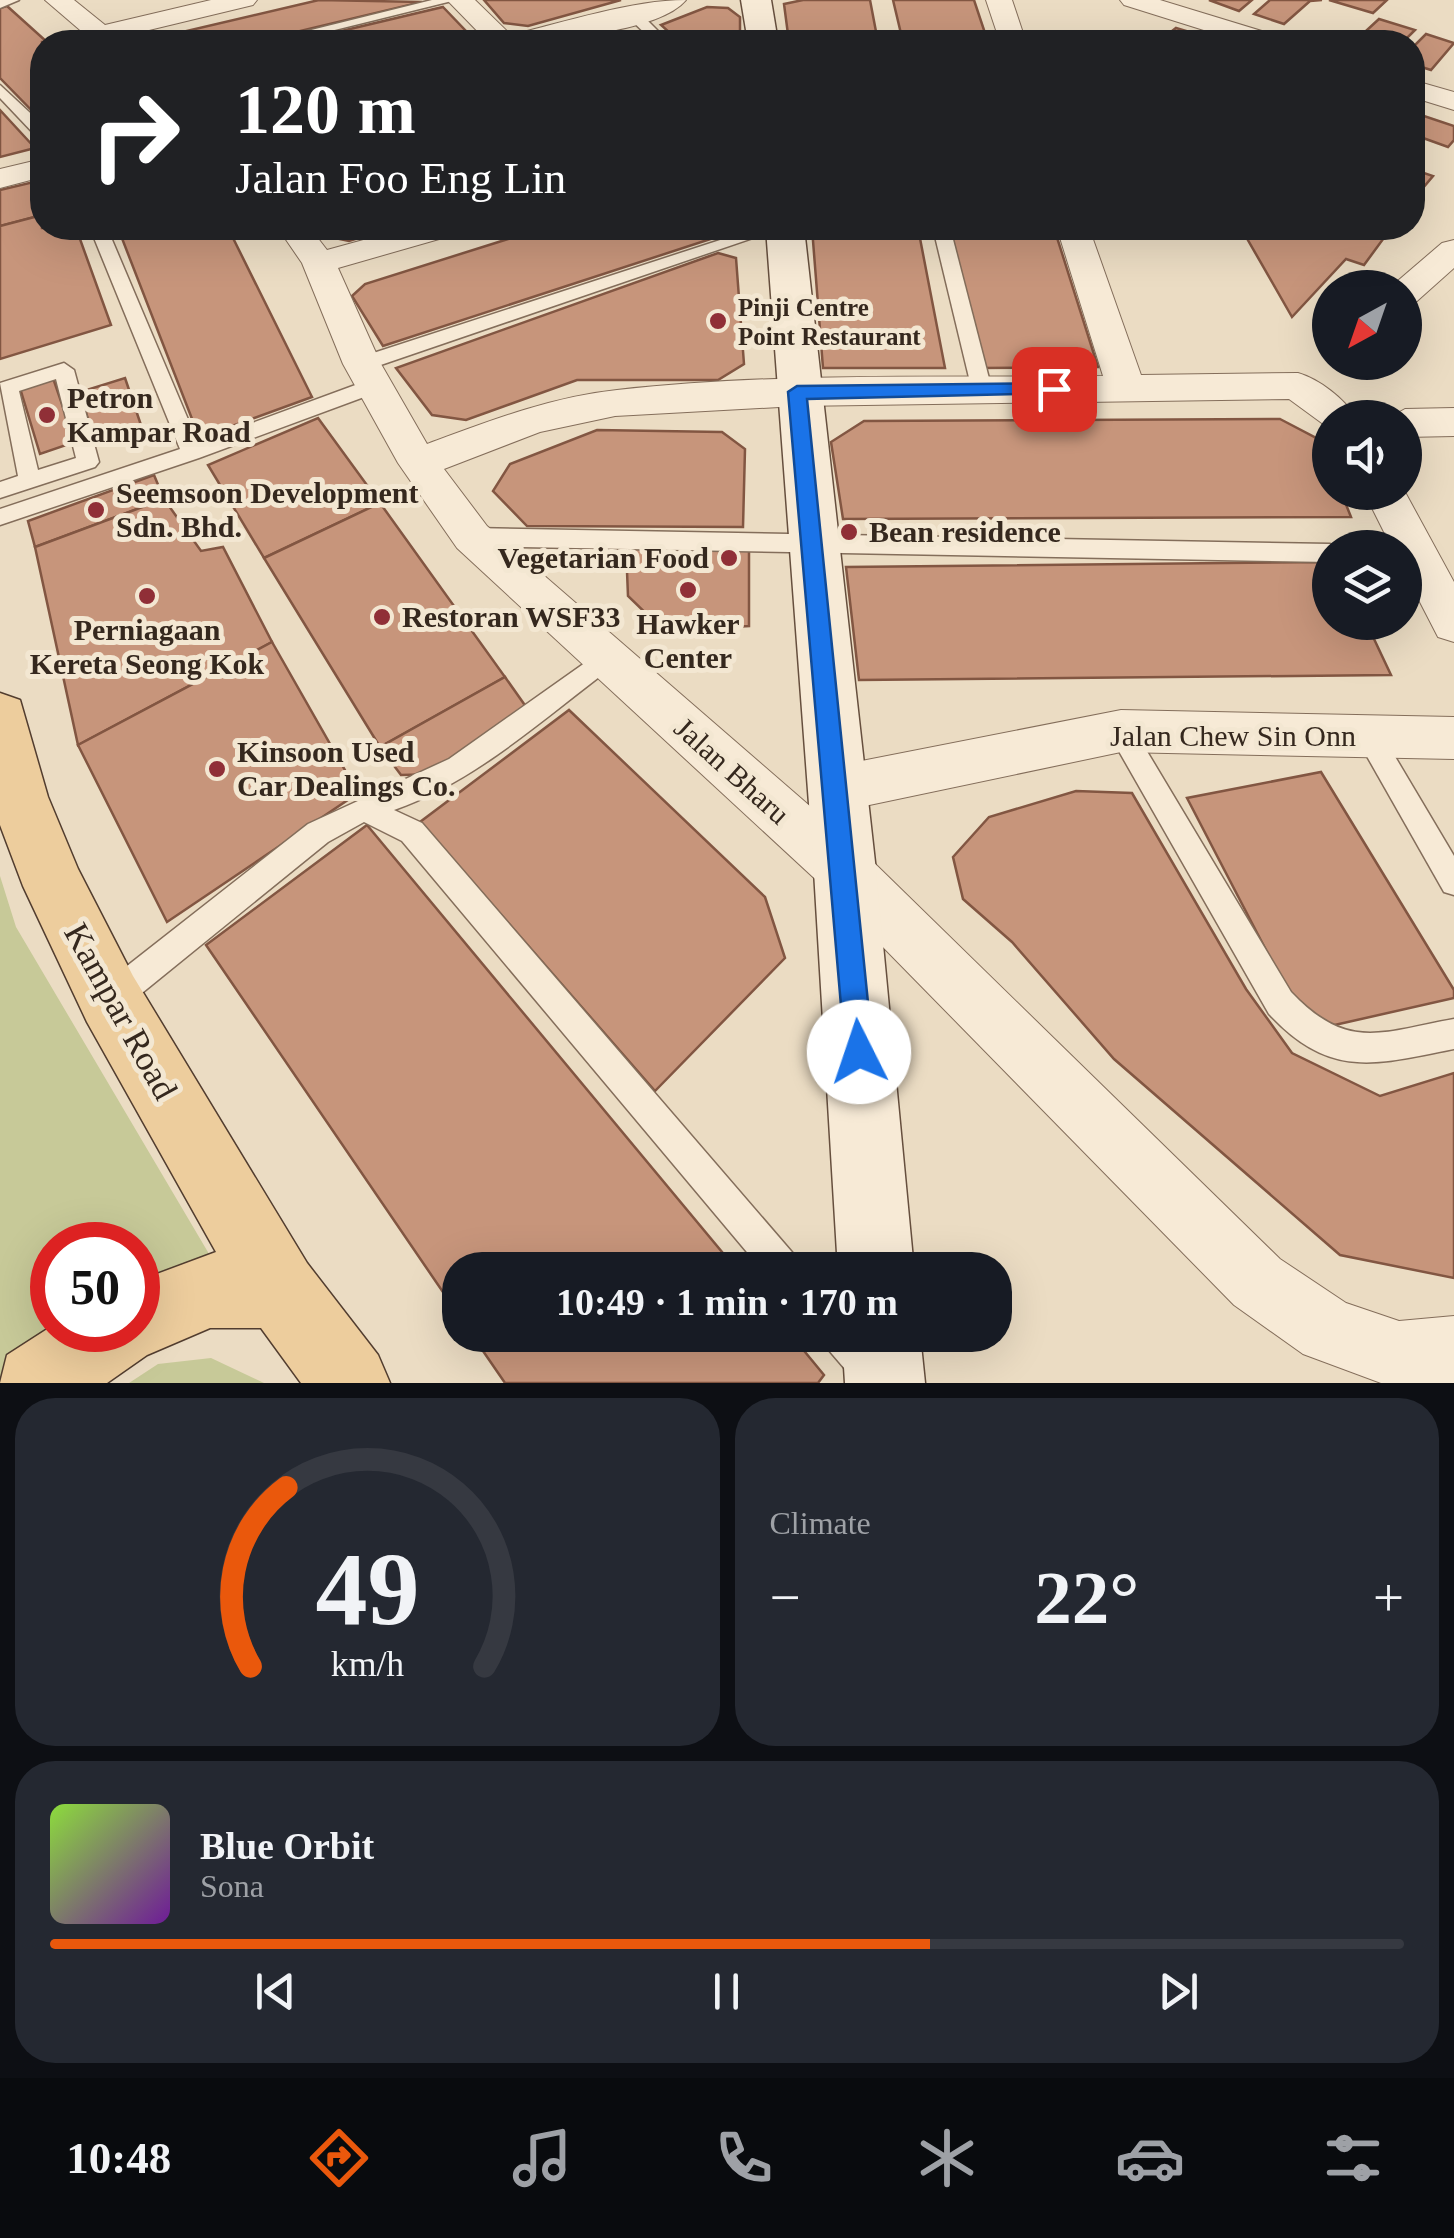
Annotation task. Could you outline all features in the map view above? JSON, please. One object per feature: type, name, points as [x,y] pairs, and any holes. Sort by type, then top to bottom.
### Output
[{"type":"main road","points":[[756,0],[761,30]]},
{"type":"main road","points":[[786,240],[797,392],[845,871],[875,1252]]},
{"type":"main road","name":"Kampar Road","points":[[0,717],[19,796],[40,850],[110,998],[280,1290],[350,1383]]},
{"type":"main road","points":[[160,1311],[209,1290],[280,1290]]},
{"type":"main road","points":[[35,1383],[84,1352]]},
{"type":"main road","points":[[882,1352],[883,1383]]},
{"type":"street","points":[[58,0],[95,30]]},
{"type":"street","points":[[134,30],[244,0]]},
{"type":"street","points":[[460,0],[491,30]]},
{"type":"street","points":[[571,30],[635,16],[673,0]]},
{"type":"street","points":[[999,0],[1009,30]]},
{"type":"street","points":[[1133,0],[1229,30]]},
{"type":"street","points":[[1425,92],[1454,101]]},
{"type":"street","points":[[0,179],[30,171]]},
{"type":"street","name":"Jalan Bharu","points":[[303,240],[319,263],[369,375],[418,463],[472,537],[845,871],[1257,1282],[1327,1330],[1400,1355],[1454,1350]]},
{"type":"street","points":[[319,263],[399,240]]},
{"type":"street","points":[[1078,240],[1126,388]]},
{"type":"street","points":[[1422,278],[1454,250]]},
{"type":"street","points":[[418,463],[532,420],[615,403],[797,392],[1298,386],[1312,374]]},
{"type":"street","points":[[1298,386],[1315,400]]},
{"type":"street","points":[[1422,423],[1454,422]]},
{"type":"street","points":[[1395,510],[1427,564],[1454,624]]},
{"type":"street","name":"Jalan Chew Sin Onn","points":[[836,789],[1121,730],[1454,738]]},
{"type":"lane","points":[[0,4],[12,0]]},
{"type":"lane","points":[[321,30],[449,0]]},
{"type":"lane","points":[[635,16],[650,30]]},
{"type":"lane","points":[[0,90],[30,121]]},
{"type":"lane","points":[[103,240],[192,453]]},
{"type":"lane","points":[[0,517],[192,453],[369,375],[740,240]]},
{"type":"lane","points":[[944,240],[982,390]]},
{"type":"lane","points":[[0,490],[88,462],[64,370],[4,388],[30,480]]},
{"type":"lane","points":[[472,537],[1312,554]]},
{"type":"lane","points":[[110,998],[318,833],[458,767],[606,658]]},
{"type":"lane","points":[[1121,730],[1280,1003],[1298,1025],[1348,1052],[1454,1034]]},
{"type":"lane","points":[[1369,736],[1454,882]]},
{"type":"lane","points":[[364,808],[412,832],[769,1252]]},
{"type":"lane","points":[[855,1352],[883,1383]]},
{"type":"green space","points":[[0,876],[16,927],[215,1264],[160,1278],[160,1222],[30,1222],[30,1350],[0,1378]]},
{"type":"green space","points":[[211,1358],[264,1383],[129,1383],[158,1364]]},
{"type":"building","points":[[319,0],[422,2],[304,30],[191,30]]},
{"type":"building","points":[[484,0],[621,0],[528,26],[504,23]]},
{"type":"building","points":[[803,0],[870,0],[876,30],[787,30],[784,4]]},
{"type":"building","points":[[893,0],[974,0],[984,30],[900,30]]},
{"type":"building","points":[[1209,0],[1252,0],[1239,11]]},
{"type":"building","points":[[1270,0],[1322,0],[1310,1],[1284,24],[1254,14]]},
{"type":"building","points":[[1329,0],[1387,0],[1373,13]]},
{"type":"building","points":[[7,6],[34,30],[30,30],[30,109],[0,78],[0,8]]},
{"type":"building","points":[[443,7],[465,30],[346,30]]},
{"type":"building","points":[[707,7],[728,8],[740,17],[740,30],[667,30],[661,25]]},
{"type":"building","points":[[1379,19],[1415,30],[1367,30]]},
{"type":"building","points":[[1425,35],[1454,43],[1431,70],[1425,68]]},
{"type":"building","points":[[0,110],[30,143],[30,149],[0,157]]},
{"type":"building","points":[[1425,116],[1454,126],[1454,140],[1448,147],[1425,139]]},
{"type":"building","points":[[30,183],[30,218],[0,226],[0,190]]},
{"type":"building","points":[[30,218],[30,240],[80,240],[111,325],[0,359],[0,226]]},
{"type":"building","points":[[123,240],[234,240],[312,397],[213,433],[194,424]]},
{"type":"building","points":[[505,240],[707,240],[383,346],[352,296],[365,284]]},
{"type":"building","points":[[813,240],[920,240],[945,368],[823,368]]},
{"type":"building","points":[[950,240],[1058,240],[1098,367],[981,368]]},
{"type":"building","points":[[1248,240],[1382,240],[1364,265],[1346,259],[1336,270],[1312,270],[1312,296],[1292,317]]},
{"type":"building","points":[[718,253],[736,258],[744,364],[718,380],[577,380],[466,420],[432,415],[396,368]]},
{"type":"building","name":"Petron Kampar Road","points":[[53,378],[75,442],[40,454],[20,388]]},
{"type":"building","points":[[125,378],[142,428],[95,443],[80,392]]},
{"type":"building","points":[[318,418],[380,503],[264,558],[208,465]]},
{"type":"building","points":[[1280,419],[1312,436],[1312,510],[1348,510],[1351,517],[843,519],[831,442],[864,421]]},
{"type":"building","points":[[597,430],[722,432],[745,449],[743,527],[527,526],[493,491],[510,464]]},
{"type":"building","name":"Seemsoon Development Sdn. Bhd.","points":[[154,475],[164,499],[35,547],[28,521]]},
{"type":"building","name":"Perniagaan Kereta Seong Kok","points":[[164,499],[201,551],[223,547],[272,642],[78,745],[35,547]]},
{"type":"building","name":"Restoran WSF33","points":[[380,503],[505,677],[380,747],[264,558]]},
{"type":"building","points":[[626,546],[749,547],[749,626],[664,631],[628,596]]},
{"type":"building","points":[[1312,562],[1312,640],[1374,640],[1391,675],[859,680],[846,567]]},
{"type":"building","name":"Kinsoon Used Car Dealings Co.","points":[[272,642],[358,793],[167,922],[78,745]]},
{"type":"building","points":[[505,677],[529,711],[441,774],[401,775],[380,747]]},
{"type":"building","points":[[569,710],[765,897],[785,958],[655,1091],[420,822]]},
{"type":"building","points":[[1321,772],[1454,990],[1454,998],[1308,1031],[1187,798]]},
{"type":"building","points":[[1076,791],[1132,793],[1246,989],[1292,1053],[1380,1096],[1454,1073],[1454,1278],[1340,1255],[1114,1059],[1012,942],[963,899],[953,857],[989,817]]},
{"type":"building","points":[[367,825],[722,1252],[442,1252],[442,1291],[206,945]]},
{"type":"building","points":[[484,1352],[805,1352],[824,1375],[818,1383],[505,1383]]},
{"type":"place","name":"Pinji Centre Point Restaurant","points":[[718,321]]},
{"type":"place","name":"Petron Kampar Road","points":[[47,415]]},
{"type":"place","name":"Seemsoon Development Sdn. Bhd.","points":[[96,510]]},
{"type":"place","name":"Bean residence","points":[[849,532]]},
{"type":"place","name":"Vegetarian Food","points":[[729,558]]},
{"type":"place","name":"Hawker Center","points":[[688,590]]},
{"type":"place","name":"Perniagaan Kereta Seong Kok","points":[[147,596]]},
{"type":"place","name":"Restoran WSF33","points":[[382,617]]},
{"type":"place","name":"Kinsoon Used Car Dealings Co.","points":[[217,769]]},
{"type":"route","points":[[859,1052],[797,392],[1054,389]]}]
